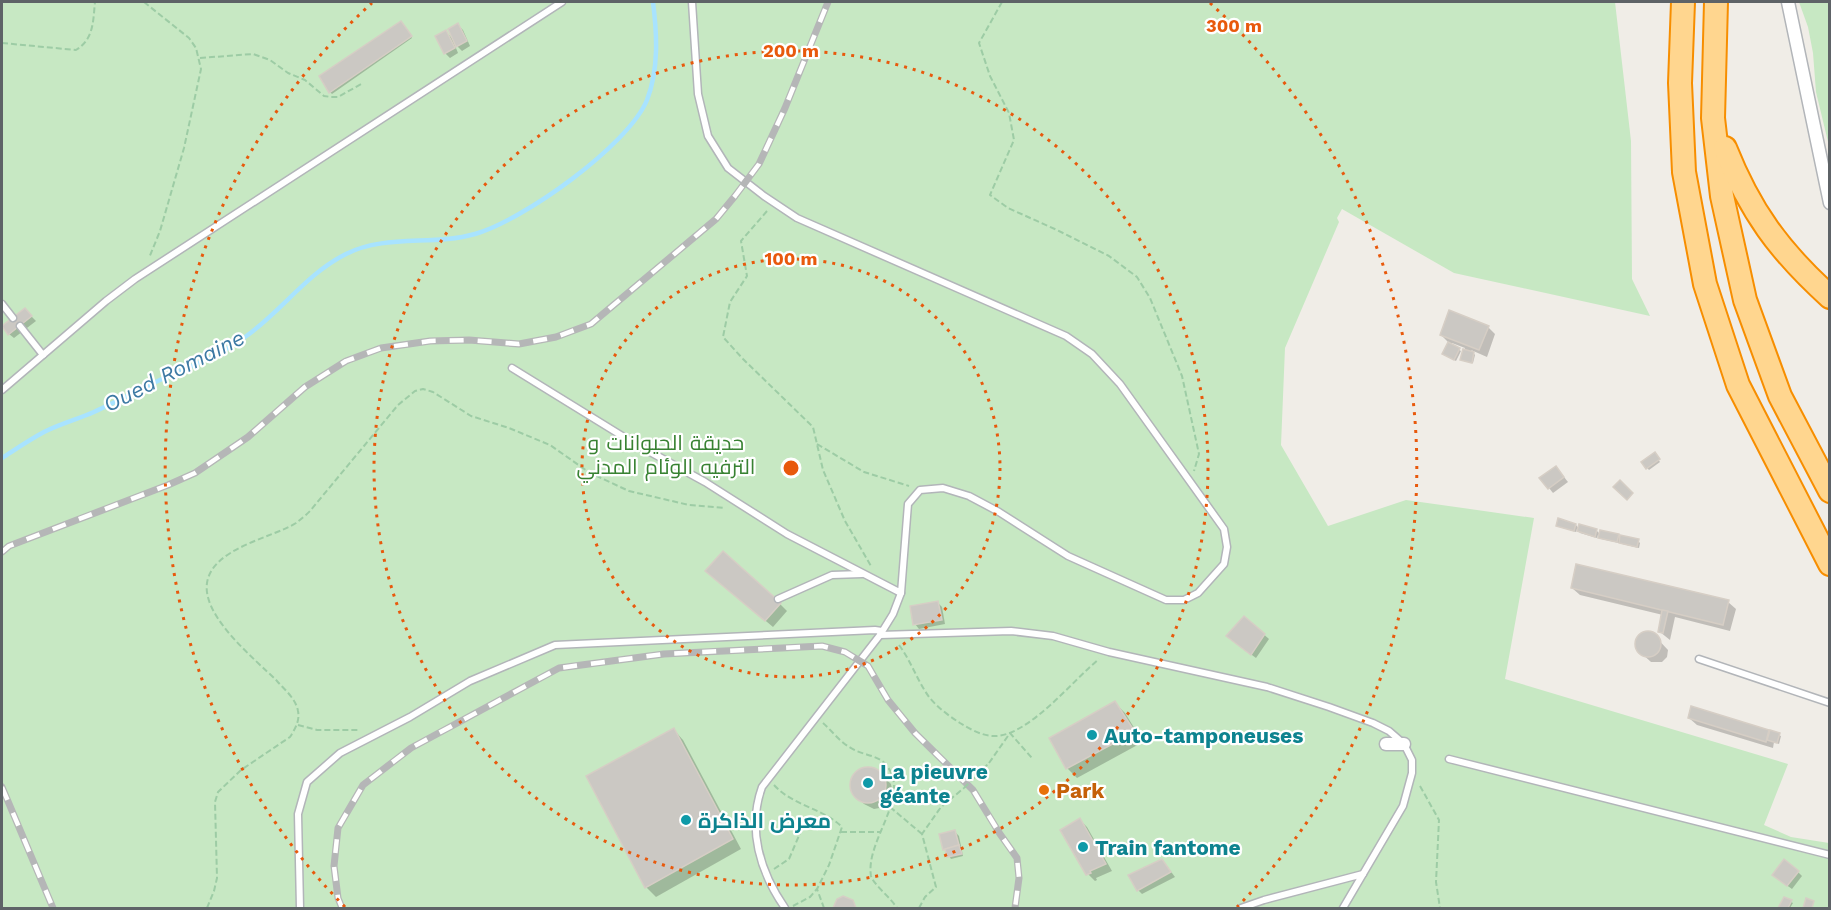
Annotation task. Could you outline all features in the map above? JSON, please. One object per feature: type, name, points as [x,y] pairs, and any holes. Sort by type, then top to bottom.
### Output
[{"type":"highway","points":[[1683,2],[1680,83],[1684,172],[1705,284],[1738,384],[1830,564]]},
{"type":"highway","points":[[1716,2],[1713,118],[1722,196],[1745,300],[1780,396],[1830,491]]},
{"type":"highway","points":[[1713,118],[1738,181],[1757,216],[1795,265],[1829,296]]},
{"type":"street","points":[[1788,2],[1830,203]]},
{"type":"street","points":[[1386,744],[1404,744]]},
{"type":"lane","points":[[2,390],[106,301],[139,277],[562,2]]},
{"type":"lane","points":[[692,2],[698,94],[708,136],[728,168],[797,218],[1066,336],[1092,354],[1120,384],[1224,529],[1227,547],[1224,564],[1198,593],[1184,600],[1166,600],[1068,556],[969,495],[943,488],[920,490],[908,504],[901,593],[893,614],[881,633],[762,787],[756,802],[755,828],[758,852],[766,873],[787,909]]},
{"type":"lane","points":[[2,304],[13,318]]},
{"type":"lane","points":[[20,326],[43,354]]},
{"type":"lane","points":[[512,368],[632,442],[705,482],[787,534],[901,593]]},
{"type":"lane","points":[[778,599],[832,576],[862,574]]},
{"type":"lane","points":[[300,909],[298,814],[307,783],[340,753],[470,681],[555,645],[864,630],[881,633],[1011,631],[1053,636],[1109,652],[1267,687],[1373,723],[1389,731],[1404,744],[1412,760],[1412,773],[1403,806],[1343,909]]},
{"type":"lane","points":[[1699,659],[1830,703]]},
{"type":"lane","points":[[1449,759],[1830,855]]},
{"type":"lane","points":[[1241,909],[1264,900],[1363,874]]},
{"type":"path","points":[[2,43],[76,50],[85,44],[94,18],[95,2]]},
{"type":"path","points":[[139,277],[160,231],[184,148],[201,69],[200,58],[189,38],[144,2]]},
{"type":"path","points":[[1002,2],[979,43],[990,76],[1009,113],[1014,140],[990,195],[1008,208],[1110,256],[1137,277],[1150,298],[1182,376],[1199,454],[1191,483]]},
{"type":"path","points":[[200,58],[253,54],[270,60],[288,73],[305,80],[318,92],[331,97],[338,97],[363,83]]},
{"type":"path","points":[[774,203],[741,242],[747,276],[730,302],[723,337],[813,427],[823,470],[845,522],[882,584]]},
{"type":"path","points":[[207,909],[217,878],[216,797],[225,784],[240,770],[290,737],[297,725],[298,712],[290,695],[237,643],[216,618],[207,591],[207,582],[216,566],[240,546],[292,525],[304,516],[398,405],[415,391],[423,389],[433,392],[471,416],[510,428],[541,441],[590,473],[629,491],[706,507],[744,507]]},
{"type":"path","points":[[817,444],[864,472],[920,490]]},
{"type":"path","points":[[881,633],[899,645],[930,698],[947,715],[983,735],[996,736],[1010,733],[1026,724],[1109,652]]},
{"type":"path","points":[[816,716],[851,749],[876,756],[887,766],[894,779],[894,798],[870,864],[872,880],[892,899],[897,909]]},
{"type":"path","points":[[297,725],[329,731],[390,727]]},
{"type":"path","points":[[1010,733],[1032,758]]},
{"type":"path","points":[[922,834],[941,807],[989,763],[1010,733]]},
{"type":"path","points":[[1412,773],[1439,820],[1436,882],[1440,909]]},
{"type":"path","points":[[769,778],[790,798],[835,820],[842,827],[830,865],[818,889],[810,897],[787,909]]},
{"type":"path","points":[[890,807],[922,834],[936,887],[925,897],[919,909]]},
{"type":"path","points":[[766,873],[789,859],[801,831]]},
{"type":"path","points":[[841,832],[880,832]]},
{"type":"path","points":[[818,889],[824,909]]},
{"type":"green space","name":"حديقة الحيوانات و الترفيه الوئام المدني","points":[[2,2],[1615,2],[1631,141],[1632,279],[1650,316],[1454,273],[1342,209],[1337,218],[1339,222],[1285,348],[1281,445],[1328,526],[1406,500],[1534,518],[1505,679],[1788,764],[1764,825],[1791,837],[1829,843],[1829,908],[2,908]]},
{"type":"green space","points":[[1799,2],[1829,2],[1829,146],[1816,92],[1808,27]]},
{"type":"building","points":[[401,21],[412,36],[329,93],[319,76]]},
{"type":"building","points":[[458,23],[467,41],[456,47],[448,29]]},
{"type":"building","points":[[446,30],[455,48],[444,54],[435,36]]},
{"type":"building","points":[[25,308],[32,316],[8,335],[2,326]]},
{"type":"building","points":[[1449,310],[1489,326],[1479,350],[1440,335]]},
{"type":"building","points":[[1448,342],[1460,348],[1454,360],[1442,354]]},
{"type":"building","points":[[1463,349],[1474,352],[1472,363],[1460,360]]},
{"type":"building","points":[[1655,452],[1660,459],[1646,469],[1641,462]]},
{"type":"building","points":[[1556,466],[1564,477],[1548,489],[1539,478]]},
{"type":"building","points":[[1620,480],[1633,493],[1627,500],[1613,487]]},
{"type":"building","points":[[1558,518],[1576,524],[1574,531],[1556,526]]},
{"type":"building","points":[[1579,524],[1597,529],[1595,537],[1577,531]]},
{"type":"building","points":[[1600,530],[1619,534],[1617,542],[1598,538]]},
{"type":"building","points":[[1620,535],[1639,539],[1637,547],[1619,543]]},
{"type":"building","points":[[723,551],[781,603],[765,621],[705,571]]},
{"type":"building","points":[[1576,564],[1729,600],[1723,625],[1571,588]]},
{"type":"building","points":[[938,601],[942,620],[913,625],[910,606]]},
{"type":"building","points":[[1662,610],[1668,611],[1663,633],[1658,632]]},
{"type":"building","points":[[1244,616],[1265,634],[1251,655],[1226,636]]},
{"type":"building","points":[[1648,631],[1657,635],[1661,644],[1657,653],[1648,657],[1639,653],[1635,644],[1639,635]]},
{"type":"building","name":"Auto-tamponeuses","points":[[1115,701],[1135,732],[1066,769],[1049,738]]},
{"type":"building","points":[[1691,706],[1769,730],[1766,742],[1688,718]]},
{"type":"building","points":[[674,728],[733,839],[645,888],[586,776]]},
{"type":"building","points":[[1770,730],[1780,733],[1777,743],[1767,740]]},
{"type":"building","name":"La pieuvre géante","points":[[868,767],[881,772],[886,785],[881,798],[868,803],[855,798],[850,785],[855,772]]},
{"type":"building","name":"Train fantome","points":[[1080,818],[1106,864],[1086,875],[1060,830]]},
{"type":"building","points":[[955,830],[959,845],[943,850],[939,834]]},
{"type":"building","points":[[959,845],[962,854],[947,857],[945,849]]},
{"type":"building","points":[[1162,859],[1171,872],[1137,891],[1128,875]]},
{"type":"building","points":[[1784,859],[1799,871],[1787,886],[1772,875]]},
{"type":"building","points":[[843,896],[853,900],[856,908],[833,908],[837,899]]},
{"type":"building","points":[[1784,897],[1792,900],[1788,908],[1778,908]]},
{"type":"building","points":[[1806,898],[1814,901],[1812,908],[1803,908]]},
{"type":"waterway","name":"Oued Romaine","points":[[2,458],[56,426],[94,412],[226,349],[258,327],[318,272],[346,254],[377,244],[475,234],[519,214],[545,198],[572,179],[619,139],[647,100],[654,76],[656,51],[653,2]]},
{"type":"railway","points":[[2,552],[9,546],[195,473],[248,437],[305,387],[346,361],[381,348],[430,341],[469,340],[519,344],[556,337],[591,324],[716,219],[759,164],[785,108],[828,2]]},
{"type":"railway","points":[[342,908],[338,898],[334,866],[338,828],[363,785],[411,748],[559,668],[664,654],[822,646],[845,652],[868,666],[888,700],[915,733],[973,790],[1017,858],[1019,878],[1015,908]]},
{"type":"railway","points":[[2,787],[53,908]]},
{"type":"place","name":"Auto-tamponeuses","points":[[1092,735]]},
{"type":"place","name":"La pieuvre géante","points":[[868,783]]},
{"type":"place","name":"Park","points":[[1044,790]]},
{"type":"place","name":"معرض الذاكرة","points":[[686,820]]},
{"type":"place","name":"Train fantome","points":[[1083,847]]}]
